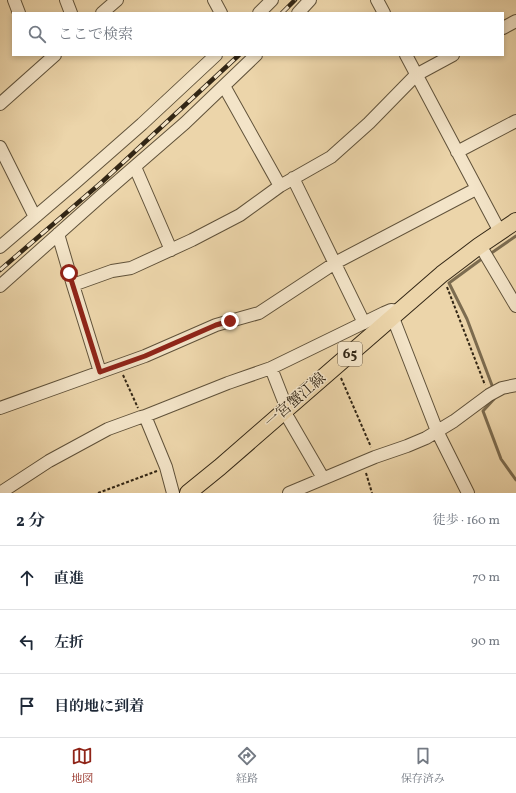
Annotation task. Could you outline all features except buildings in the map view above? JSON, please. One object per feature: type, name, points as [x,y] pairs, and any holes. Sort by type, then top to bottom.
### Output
[{"type":"main road","name":"一宮蟹江線","points":[[188,493],[220,467],[442,274],[484,252],[500,232],[516,221]]},
{"type":"street","points":[[14,0],[19,12]]},
{"type":"street","points":[[66,0],[71,12]]},
{"type":"street","points":[[103,12],[117,0]]},
{"type":"street","points":[[214,0],[220,12]]},
{"type":"street","points":[[260,12],[272,0]]},
{"type":"street","points":[[299,12],[310,0]]},
{"type":"street","points":[[377,0],[383,12]]},
{"type":"street","points":[[504,27],[516,21]]},
{"type":"street","points":[[0,247],[142,124],[215,56]]},
{"type":"street","points":[[0,286],[185,124],[255,56]]},
{"type":"street","points":[[406,56],[500,232]]},
{"type":"street","points":[[73,285],[112,271],[131,268],[192,240],[240,215],[280,186],[331,156],[369,123],[416,75],[451,56]]},
{"type":"street","points":[[0,104],[43,59]]},
{"type":"street","points":[[224,86],[280,186]]},
{"type":"street","points":[[457,152],[516,121]]},
{"type":"street","points":[[0,147],[35,217]]},
{"type":"street","points":[[135,167],[171,250]]},
{"type":"street","points":[[293,178],[364,322]]},
{"type":"street","points":[[0,408],[145,356],[216,325],[259,314],[335,263],[476,189]]},
{"type":"street","points":[[58,234],[100,372]]},
{"type":"street","points":[[484,252],[516,306]]},
{"type":"street","points":[[0,493],[49,461],[108,429],[271,368],[384,312],[391,310],[395,315],[395,323],[437,431],[468,493]]},
{"type":"street","points":[[271,368],[287,409],[287,416],[323,478]]},
{"type":"street","points":[[294,492],[323,478],[426,438],[454,421],[489,395],[502,388],[516,385]]},
{"type":"street","points":[[143,416],[166,467],[173,493]]},
{"type":"path","points":[[442,274],[489,395]]},
{"type":"path","points":[[119,365],[143,416]]},
{"type":"path","points":[[336,366],[375,457]]},
{"type":"path","points":[[363,462],[372,493]]},
{"type":"path","points":[[98,493],[166,467]]},
{"type":"waterway","points":[[490,254],[516,236]]},
{"type":"waterway","points":[[483,258],[449,283],[467,319],[493,388]]},
{"type":"waterway","points":[[494,398],[483,411],[501,459],[516,480]]},
{"type":"railway","points":[[283,12],[295,0]]},
{"type":"railway","points":[[0,270],[102,182],[238,56]]},
{"type":"route","points":[[69,273],[100,372],[145,356],[216,325],[230,321]]}]
